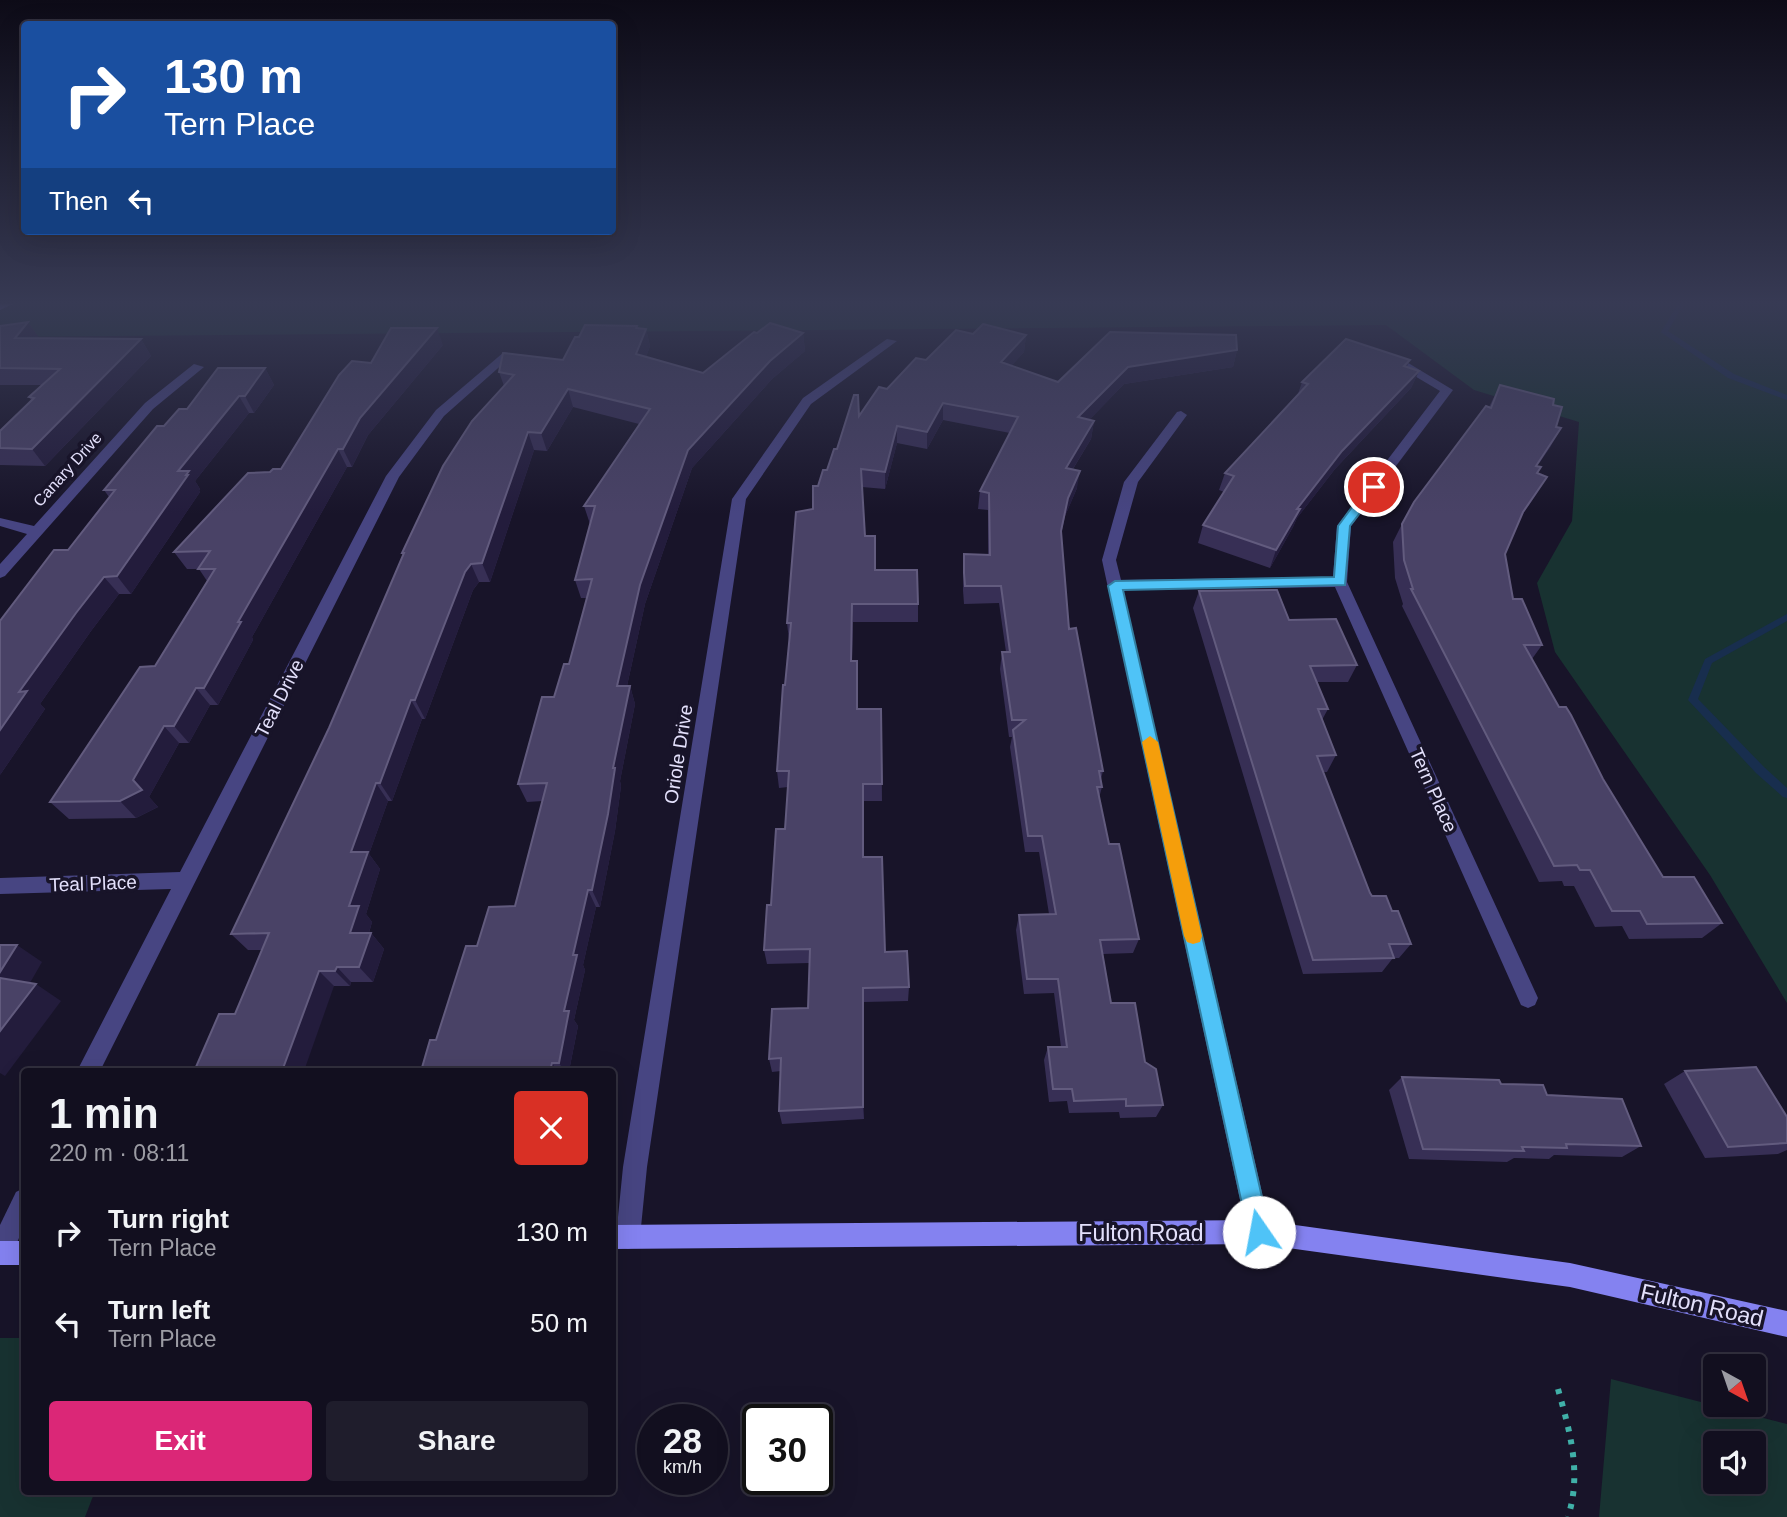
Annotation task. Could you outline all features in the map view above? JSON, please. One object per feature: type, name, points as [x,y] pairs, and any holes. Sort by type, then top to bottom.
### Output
[{"type":"street","name":"Canary Drive","points":[[0,573],[34,531],[149,406],[191,373]]},
{"type":"street","name":"Teal Drive","points":[[90,1068],[393,476],[440,413],[486,373]]},
{"type":"street","name":"Oriole Drive","points":[[620,1237],[635,1167],[738,499],[807,401],[846,373]]},
{"type":"street","name":"Tern Place","points":[[1418,373],[1447,390],[1344,526],[1340,582],[1528,998]]},
{"type":"street","points":[[1181,415],[1131,482],[1109,560],[1259,1232]]},
{"type":"street","points":[[0,522],[34,531]]},
{"type":"street","points":[[1115,586],[1340,582]]},
{"type":"street","name":"Teal Place","points":[[0,886],[186,880]]},
{"type":"street","points":[[21,1207],[0,1253],[21,1253]]},
{"type":"street","name":"Fulton Road","points":[[620,1237],[1259,1232],[1570,1275],[1779,1323]]},
{"type":"path","points":[[1558,1389],[1574,1449],[1576,1497],[1568,1517]]},
{"type":"green space","points":[[1451,373],[1787,373],[1787,1003],[1710,875],[1555,652],[1537,583],[1572,521],[1579,422],[1474,390]]},
{"type":"green space","points":[[0,1338],[21,1338],[21,1495],[93,1495],[85,1517],[0,1517]]},
{"type":"green space","points":[[1611,1379],[1703,1403],[1703,1418],[1764,1418],[1787,1424],[1787,1517],[1599,1517]]},
{"type":"building","points":[[56,373],[108,373],[32,449],[0,448],[0,431],[34,398],[29,397]]},
{"type":"building","points":[[214,373],[262,373],[245,396],[239,396],[178,471],[189,471],[117,576],[104,577],[76,613],[19,692],[27,691],[0,730],[0,621],[54,550],[68,550],[115,490],[104,490],[157,426],[164,426],[179,409],[187,409]]},
{"type":"building","points":[[341,373],[399,373],[360,418],[343,449],[338,449],[238,622],[241,622],[204,688],[196,688],[174,726],[164,726],[133,780],[142,790],[120,801],[50,802],[140,667],[155,666],[215,569],[198,569],[210,551],[174,552],[248,473],[281,469]]},
{"type":"building","points":[[503,373],[759,373],[688,450],[640,585],[617,686],[630,686],[592,890],[588,890],[573,955],[577,955],[564,1011],[569,1011],[559,1063],[552,1063],[551,1068],[422,1068],[430,1040],[436,1040],[466,946],[477,946],[489,907],[515,906],[547,783],[518,784],[542,697],[554,697],[564,664],[569,664],[592,579],[575,580],[595,506],[584,506],[650,409],[568,389],[541,433],[528,432],[482,563],[471,564],[465,572],[415,700],[411,700],[380,783],[376,783],[351,852],[368,852],[349,906],[359,906],[350,933],[371,933],[359,967],[337,967],[335,971],[319,971],[283,1068],[185,1068],[196,1067],[219,1014],[235,1014],[269,933],[231,934],[329,728],[402,553],[443,466],[472,421],[514,375]]},
{"type":"building","points":[[902,373],[1032,373],[1058,382],[1068,373],[1122,373],[1078,417],[1094,421],[1066,468],[1080,471],[1068,498],[1061,531],[1069,629],[1076,628],[1103,771],[1099,771],[1102,787],[1097,787],[1109,844],[1119,844],[1139,939],[1100,940],[1111,1003],[1135,1003],[1145,1062],[1156,1069],[1163,1105],[1126,1106],[1126,1099],[1074,1101],[1072,1089],[1053,1089],[1048,1047],[1067,1047],[1058,979],[1027,979],[1019,915],[1056,914],[1042,836],[1028,836],[1013,730],[1025,720],[1012,720],[1002,652],[1010,652],[1001,586],[965,586],[964,573],[964,554],[990,555],[989,493],[980,491],[1018,417],[943,403],[927,432],[897,426],[885,472],[861,469],[865,536],[875,536],[875,570],[917,570],[918,604],[852,604],[851,661],[857,661],[857,709],[881,709],[882,784],[863,784],[863,857],[882,857],[885,952],[907,951],[909,987],[863,988],[863,1107],[779,1111],[781,1058],[769,1059],[772,1009],[808,1008],[810,949],[764,950],[767,905],[771,905],[776,829],[785,829],[789,771],[777,771],[783,685],[791,623],[787,623],[796,512],[813,509],[813,486],[818,486],[823,470],[827,470],[834,449],[837,449],[854,395],[858,395],[859,416],[879,387],[887,389]]},
{"type":"building","points":[[1311,373],[1417,373],[1342,451],[1297,509],[1300,509],[1276,550],[1203,525],[1234,476],[1225,473],[1308,384],[1302,382]]},
{"type":"building","points":[[1500,385],[1554,399],[1553,405],[1562,407],[1556,427],[1561,428],[1536,466],[1541,467],[1537,473],[1547,477],[1523,512],[1505,554],[1513,599],[1522,599],[1542,645],[1524,645],[1559,707],[1566,707],[1571,715],[1603,779],[1663,877],[1694,877],[1722,923],[1647,924],[1640,911],[1612,911],[1590,870],[1580,870],[1577,865],[1554,866],[1411,589],[1404,560],[1402,524],[1414,502],[1486,406],[1491,408]]},
{"type":"building","points":[[1277,590],[1289,620],[1336,619],[1357,665],[1310,666],[1328,709],[1318,709],[1336,755],[1317,756],[1370,893],[1372,896],[1386,896],[1392,911],[1398,911],[1411,944],[1389,944],[1394,958],[1313,960],[1199,591]]},
{"type":"building","points":[[0,945],[17,945],[0,972]]},
{"type":"building","points":[[0,978],[36,984],[0,1031]]},
{"type":"building","points":[[1756,1067],[1787,1117],[1787,1143],[1728,1147],[1685,1071]]},
{"type":"building","points":[[1402,1077],[1499,1080],[1501,1084],[1543,1085],[1547,1095],[1622,1099],[1641,1146],[1566,1144],[1567,1148],[1522,1147],[1524,1151],[1423,1149]]},
{"type":"waterway","points":[[1726,373],[1787,398]]},
{"type":"waterway","points":[[1787,617],[1708,661],[1693,700],[1760,770],[1787,794]]},
{"type":"slow traffic","points":[[1150,742],[1193,936]]},
{"type":"route","points":[[1259,1232],[1115,586],[1340,582],[1344,526],[1374,487]]}]
